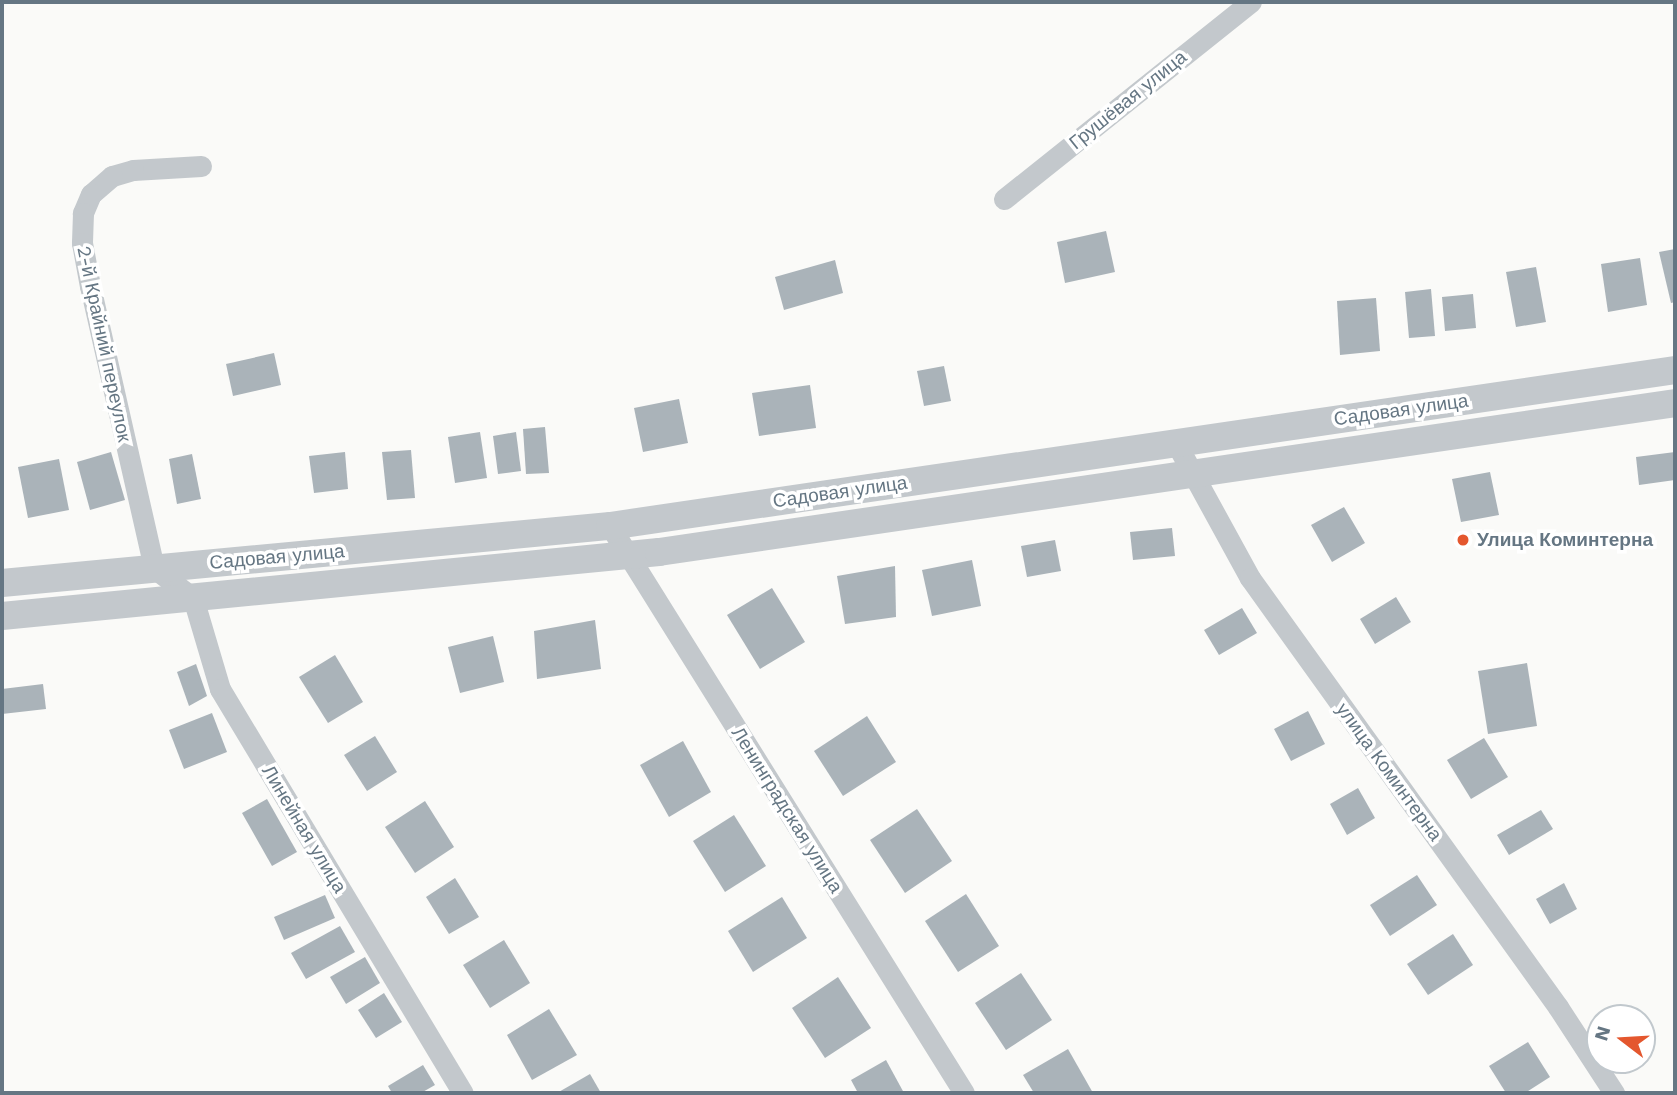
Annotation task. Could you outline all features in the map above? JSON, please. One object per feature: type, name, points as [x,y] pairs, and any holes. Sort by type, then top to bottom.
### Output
[{"type":"street","name":"Грушёвая улица","points":[[1004,199],[1251,2]]},
{"type":"street","name":"2-й Крайний переулок","points":[[154,568],[90,286],[82,243],[83,214],[91,194],[112,176],[133,170],[201,166]]},
{"type":"street","name":"Садовая улица","points":[[2,583],[610,526],[1675,370]]},
{"type":"street","name":"Садовая улица","points":[[2,616],[629,555],[1675,403]]},
{"type":"street","name":"улица Коминтерна","points":[[1177,443],[1196,472],[1250,578],[1558,1007],[1614,1093]]},
{"type":"street","name":"Ленинградская улица","points":[[610,526],[964,1093]]},
{"type":"street","points":[[154,568],[193,598]]},
{"type":"street","name":"Линейная улица","points":[[193,598],[220,689],[463,1093]]},
{"type":"building","points":[[1106,231],[1115,272],[1065,283],[1057,242]]},
{"type":"building","points":[[1675,249],[1675,302],[1671,303],[1659,252]]},
{"type":"building","points":[[1640,258],[1647,305],[1608,312],[1601,264]]},
{"type":"building","points":[[835,260],[843,293],[784,310],[775,277]]},
{"type":"building","points":[[1536,267],[1546,322],[1516,327],[1506,272]]},
{"type":"building","points":[[1431,289],[1435,336],[1409,338],[1405,292]]},
{"type":"building","points":[[1473,294],[1476,328],[1445,331],[1442,297]]},
{"type":"building","points":[[1376,298],[1380,351],[1340,355],[1337,301]]},
{"type":"building","points":[[274,353],[281,385],[233,396],[226,364]]},
{"type":"building","points":[[944,366],[951,401],[924,406],[917,371]]},
{"type":"building","points":[[810,385],[816,428],[759,436],[752,393]]},
{"type":"building","points":[[679,399],[688,443],[643,452],[634,408]]},
{"type":"building","points":[[545,427],[549,473],[526,474],[523,429]]},
{"type":"building","points":[[480,432],[487,478],[455,483],[448,437]]},
{"type":"building","points":[[516,432],[521,471],[498,474],[493,436]]},
{"type":"building","points":[[411,450],[415,498],[387,500],[382,452]]},
{"type":"building","points":[[111,452],[125,500],[90,510],[77,462]]},
{"type":"building","points":[[345,452],[348,489],[314,493],[309,456]]},
{"type":"building","points":[[1675,452],[1675,480],[1639,485],[1636,457]]},
{"type":"building","points":[[192,454],[201,499],[177,504],[169,459]]},
{"type":"building","points":[[59,459],[69,510],[28,518],[18,467]]},
{"type":"building","points":[[1490,472],[1499,515],[1461,522],[1452,479]]},
{"type":"building","points":[[1344,507],[1365,543],[1332,562],[1311,525]]},
{"type":"building","points":[[1172,528],[1175,556],[1133,560],[1130,532]]},
{"type":"building","points":[[1055,540],[1061,571],[1027,577],[1021,546]]},
{"type":"building","points":[[972,560],[981,606],[932,616],[922,570]]},
{"type":"building","points":[[895,566],[896,617],[845,624],[837,576]]},
{"type":"building","points":[[772,588],[805,642],[760,669],[727,615]]},
{"type":"building","points":[[1396,597],[1411,622],[1375,644],[1360,619]]},
{"type":"building","points":[[1242,608],[1257,633],[1219,655],[1204,630]]},
{"type":"building","points":[[595,620],[601,669],[537,679],[534,631]]},
{"type":"building","points":[[493,636],[504,682],[460,693],[448,647]]},
{"type":"building","points":[[335,655],[363,702],[328,723],[299,677]]},
{"type":"building","points":[[1527,663],[1537,726],[1488,734],[1478,671]]},
{"type":"building","points":[[196,664],[207,696],[189,706],[177,672]]},
{"type":"building","points":[[43,684],[46,709],[2,714],[2,689]]},
{"type":"building","points":[[1308,711],[1325,744],[1291,761],[1274,729]]},
{"type":"building","points":[[212,713],[227,752],[184,769],[169,730]]},
{"type":"building","points":[[867,716],[896,762],[843,796],[814,751]]},
{"type":"building","points":[[375,736],[397,772],[367,791],[344,755]]},
{"type":"building","points":[[1484,738],[1508,777],[1471,799],[1447,760]]},
{"type":"building","points":[[683,741],[711,792],[669,817],[640,765]]},
{"type":"building","points":[[1358,788],[1375,818],[1347,835],[1330,804]]},
{"type":"building","points":[[267,799],[297,852],[272,866],[242,813]]},
{"type":"building","points":[[425,801],[454,847],[415,873],[385,827]]},
{"type":"building","points":[[917,809],[952,861],[905,893],[870,840]]},
{"type":"building","points":[[1541,810],[1553,829],[1509,855],[1497,835]]},
{"type":"building","points":[[734,815],[766,866],[725,892],[693,841]]},
{"type":"building","points":[[1417,875],[1437,905],[1390,936],[1370,905]]},
{"type":"building","points":[[455,878],[479,917],[449,934],[426,897]]},
{"type":"building","points":[[1564,883],[1577,909],[1550,924],[1536,899]]},
{"type":"building","points":[[966,894],[999,946],[958,972],[925,921]]},
{"type":"building","points":[[325,895],[335,918],[284,940],[274,917]]},
{"type":"building","points":[[782,897],[807,938],[753,972],[728,931]]},
{"type":"building","points":[[340,926],[355,952],[306,979],[291,953]]},
{"type":"building","points":[[1453,934],[1473,965],[1428,995],[1407,964]]},
{"type":"building","points":[[504,940],[530,983],[490,1008],[463,965]]},
{"type":"building","points":[[365,957],[380,983],[346,1004],[330,977]]},
{"type":"building","points":[[1021,973],[1052,1020],[1006,1050],[975,1003]]},
{"type":"building","points":[[838,977],[871,1028],[825,1058],[792,1008]]},
{"type":"building","points":[[384,993],[402,1022],[376,1038],[358,1010]]},
{"type":"building","points":[[549,1009],[577,1055],[532,1080],[507,1035]]},
{"type":"building","points":[[1528,1042],[1550,1077],[1525,1093],[1506,1093],[1489,1066]]},
{"type":"building","points":[[1068,1049],[1093,1093],[1034,1093],[1023,1075]]},
{"type":"building","points":[[886,1060],[904,1093],[858,1093],[851,1080]]},
{"type":"building","points":[[423,1065],[435,1085],[421,1093],[392,1093],[388,1086]]},
{"type":"building","points":[[590,1074],[601,1093],[557,1093]]},
{"type":"place","name":"Улица Коминтерна","points":[[1463,540]]}]
